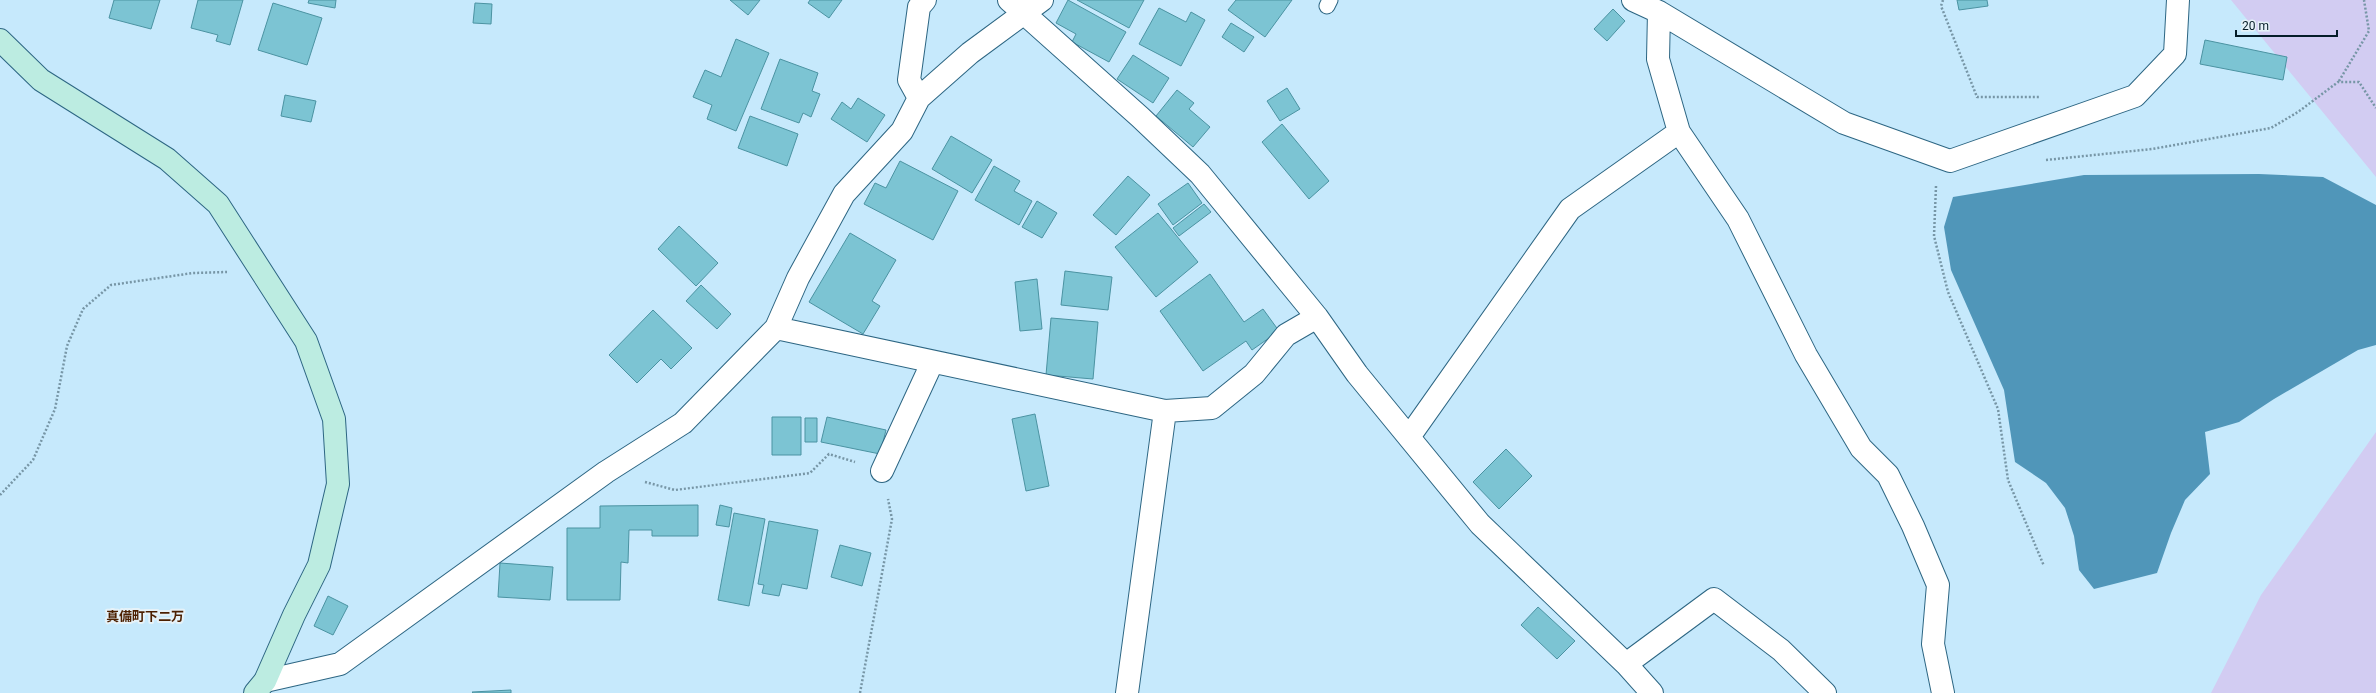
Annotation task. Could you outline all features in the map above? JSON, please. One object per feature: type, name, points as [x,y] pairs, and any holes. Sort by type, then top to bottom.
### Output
[{"type":"street","points":[[919,98],[909,80],[919,7],[925,0]]},
{"type":"street","points":[[260,687],[340,664],[606,472],[683,423],[776,328],[798,278],[844,194],[902,131],[919,98],[970,53],[1017,7],[1042,0]]},
{"type":"street","points":[[1634,0],[1659,12],[1844,123],[1950,161],[2135,96],[2175,54],[2178,0]]},
{"type":"street","points":[[1017,7],[1140,116],[1200,174],[1317,317],[1357,374],[1480,524],[1626,664],[1652,693]]},
{"type":"street","points":[[1659,12],[1658,59],[1679,132],[1738,219],[1806,354],[1861,448],[1888,475],[1913,526],[1938,585],[1933,644],[1942,693]]},
{"type":"street","points":[[0,40],[41,80],[167,159],[218,204],[306,341],[334,419],[338,484],[319,565],[260,687]]},
{"type":"street","points":[[1409,437],[1570,209],[1679,132]]},
{"type":"street","points":[[776,328],[932,363],[1165,411],[1212,408],[1254,374],[1286,335],[1317,317]]},
{"type":"street","points":[[882,471],[932,363]]},
{"type":"street","points":[[1127,693],[1165,411]]},
{"type":"street","points":[[1626,664],[1714,600],[1781,650],[1825,693]]},
{"type":"path","points":[[1943,0],[1941,6],[1977,97],[2046,96]]},
{"type":"path","points":[[2043,160],[2152,148],[2271,128],[2298,112],[2338,82],[2369,31],[2364,0]]},
{"type":"path","points":[[2338,82],[2359,82],[2376,108]]},
{"type":"path","points":[[1937,156],[1934,236],[1948,292],[1998,409],[2008,480],[2044,566]]},
{"type":"path","points":[[0,495],[33,460],[55,409],[67,346],[83,309],[111,285],[193,274],[261,270]]},
{"type":"path","points":[[606,472],[675,490],[810,473],[830,454],[882,471],[892,519],[860,693]]},
{"type":"shaded area","points":[[2231,0],[2376,0],[2376,177]]},
{"type":"shaded area","points":[[2376,432],[2376,693],[2211,693],[2261,595]]},
{"type":"water","points":[[2259,174],[2323,177],[2376,205],[2376,345],[2358,350],[2274,399],[2239,422],[2205,432],[2210,474],[2185,500],[2171,533],[2157,573],[2094,589],[2079,570],[2074,536],[2065,508],[2046,483],[2015,462],[2004,390],[1951,270],[1944,227],[1953,197],[2084,175]]},
{"type":"building","points":[[114,0],[160,0],[151,29],[109,18]]},
{"type":"building","points":[[198,0],[243,0],[230,45],[216,41],[218,35],[191,28]]},
{"type":"building","points":[[309,0],[336,0],[335,8],[308,3]]},
{"type":"building","points":[[730,0],[760,0],[748,15]]},
{"type":"building","points":[[810,0],[842,0],[829,18],[808,3]]},
{"type":"building","points":[[1068,0],[1126,32],[1109,62],[1072,42],[1076,34],[1056,23]]},
{"type":"building","points":[[1077,0],[1144,0],[1129,28]]},
{"type":"building","points":[[1236,0],[1292,0],[1265,37],[1228,10]]},
{"type":"building","points":[[1957,0],[1987,0],[1988,6],[1959,10]]},
{"type":"building","points":[[273,3],[322,18],[307,65],[258,50]]},
{"type":"building","points":[[475,3],[492,4],[491,24],[473,23]]},
{"type":"building","points":[[1159,8],[1186,22],[1191,12],[1205,20],[1181,66],[1139,44]]},
{"type":"building","points":[[1613,9],[1625,21],[1607,41],[1594,29]]},
{"type":"building","points":[[1231,23],[1254,37],[1244,52],[1222,37]]},
{"type":"building","points":[[736,39],[769,53],[736,131],[707,119],[712,105],[693,97],[705,70],[721,77]]},
{"type":"building","points":[[2205,40],[2287,57],[2283,80],[2200,64]]},
{"type":"building","points":[[1133,55],[1169,78],[1153,103],[1117,79]]},
{"type":"building","points":[[780,59],[818,73],[812,91],[820,94],[811,117],[803,113],[799,123],[761,109]]},
{"type":"building","points":[[1287,88],[1300,109],[1280,121],[1267,101]]},
{"type":"building","points":[[1177,90],[1194,103],[1189,109],[1210,127],[1193,147],[1156,116]]},
{"type":"building","points":[[285,95],[316,101],[311,122],[281,116]]},
{"type":"building","points":[[858,98],[885,115],[867,142],[831,119],[842,102],[851,109]]},
{"type":"building","points":[[750,116],[798,134],[787,166],[738,148]]},
{"type":"building","points":[[1282,124],[1329,181],[1309,199],[1262,142]]},
{"type":"building","points":[[951,136],[992,160],[972,193],[932,169]]},
{"type":"building","points":[[900,161],[958,191],[933,240],[864,204],[875,183],[886,188]]},
{"type":"building","points":[[994,166],[1020,181],[1014,191],[1032,201],[1019,225],[975,200]]},
{"type":"building","points":[[1128,176],[1150,195],[1116,235],[1093,215]]},
{"type":"building","points":[[1188,183],[1202,203],[1173,225],[1158,204]]},
{"type":"building","points":[[1037,201],[1057,213],[1042,238],[1022,227]]},
{"type":"building","points":[[1204,204],[1211,212],[1179,236],[1173,228]]},
{"type":"building","points":[[1158,213],[1198,262],[1156,297],[1115,247]]},
{"type":"building","points":[[679,226],[718,263],[696,286],[658,249]]},
{"type":"building","points":[[850,233],[896,260],[872,301],[880,306],[863,334],[809,302]]},
{"type":"building","points":[[1065,271],[1112,277],[1108,310],[1061,305]]},
{"type":"building","points":[[1210,274],[1244,322],[1263,309],[1279,331],[1252,350],[1246,341],[1203,371],[1160,311]]},
{"type":"building","points":[[1037,279],[1042,329],[1020,331],[1015,282]]},
{"type":"building","points":[[701,285],[731,314],[717,329],[686,301]]},
{"type":"building","points":[[653,310],[692,348],[671,369],[661,359],[637,383],[609,355]]},
{"type":"building","points":[[1051,318],[1098,322],[1093,379],[1046,375]]},
{"type":"building","points":[[1035,414],[1049,486],[1026,491],[1012,419]]},
{"type":"building","points":[[772,417],[801,417],[801,455],[772,455]]},
{"type":"building","points":[[827,417],[886,430],[880,454],[821,442]]},
{"type":"building","points":[[805,418],[817,418],[817,442],[805,442]]},
{"type":"building","points":[[1506,449],[1532,476],[1499,509],[1473,482]]},
{"type":"building","points":[[698,505],[698,536],[652,536],[652,530],[629,530],[628,563],[621,562],[620,600],[567,600],[567,528],[600,528],[600,506]]},
{"type":"building","points":[[720,505],[732,508],[729,527],[716,525]]},
{"type":"building","points":[[734,513],[765,519],[749,606],[718,600]]},
{"type":"building","points":[[769,521],[818,530],[807,589],[782,584],[779,596],[762,593],[764,585],[758,584]]},
{"type":"building","points":[[840,545],[871,553],[862,586],[831,577]]},
{"type":"building","points":[[500,563],[553,567],[550,600],[498,597]]},
{"type":"building","points":[[328,596],[348,606],[333,635],[314,626]]},
{"type":"building","points":[[1538,607],[1575,641],[1557,659],[1521,625]]},
{"type":"building","points":[[511,690],[511,693],[472,692]]},
{"type":"district","name":"真備町下二万","points":[[145,616]]}]
